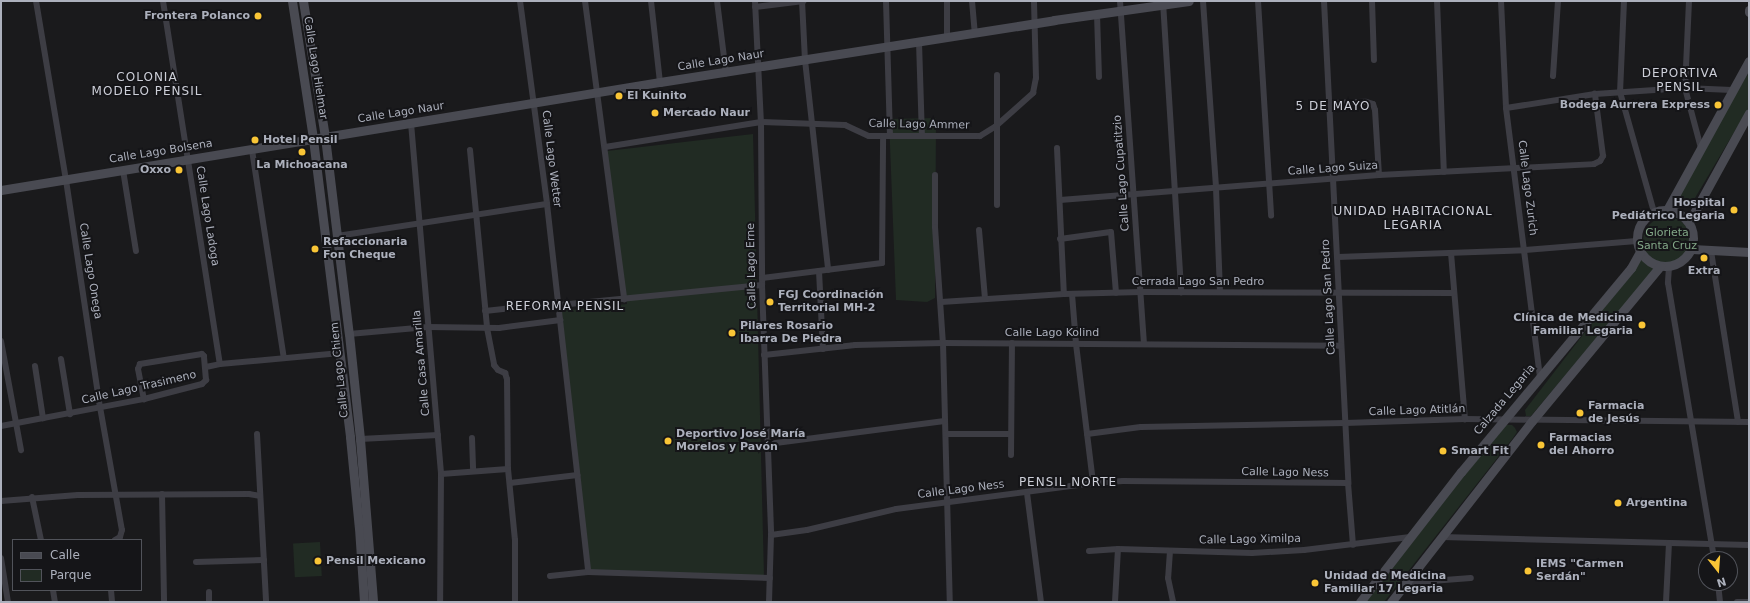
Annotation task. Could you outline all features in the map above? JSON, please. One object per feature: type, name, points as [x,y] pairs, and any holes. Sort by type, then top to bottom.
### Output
[{"type":"street","name":"Calle Lago Onega","points":[[36,1],[66,180],[100,407],[122,530],[120,537],[117,539]]},
{"type":"street","name":"Calle Lago Ladoga","points":[[163,1],[220,364]]},
{"type":"street","name":"Calle Lago Hielmar","points":[[292,1],[313,139]]},
{"type":"street","name":"Calle Lago Hielmar","points":[[303,1],[325,137]]},
{"type":"street","name":"Calle Lago Wetter","points":[[520,1],[547,204],[588,572]]},
{"type":"street","points":[[584,1],[605,147],[624,300]]},
{"type":"street","points":[[651,1],[660,82]]},
{"type":"street","points":[[717,1],[726,73]]},
{"type":"street","points":[[755,4],[803,1],[805,60],[828,270]]},
{"type":"street","points":[[762,278],[882,263],[887,136],[888,47],[886,1]]},
{"type":"street","points":[[947,1],[947,38]]},
{"type":"street","points":[[972,1],[974,34]]},
{"type":"street","points":[[1034,1],[1035,23]]},
{"type":"street","name":"Calle Lago Naur","points":[[325,137],[534,104],[660,82],[726,73],[1097,14],[1120,6],[1188,1]]},
{"type":"street","points":[[1204,1],[1216,188],[1220,292]]},
{"type":"street","points":[[1258,1],[1271,216]]},
{"type":"street","name":"Calle Lago San Pedro","points":[[1324,1],[1332,180],[1338,257],[1338,292],[1348,483],[1353,544]]},
{"type":"street","points":[[1372,1],[1374,60]]},
{"type":"street","points":[[1437,1],[1444,172]]},
{"type":"street","name":"Calle Lago Zurich","points":[[1501,1],[1506,108],[1540,377]]},
{"type":"street","points":[[1554,76],[1558,1]]},
{"type":"street","points":[[1624,1],[1620,92],[1654,212]]},
{"type":"street","points":[[1689,1],[1685,88],[1701,148]]},
{"type":"street","points":[[1163,3],[1181,292]]},
{"type":"street","name":"Calle Lago Erne","points":[[755,4],[761,122],[762,285],[771,535],[769,602]]},
{"type":"street","name":"Calle Lago Cupatitzio","points":[[1120,6],[1144,344]]},
{"type":"street","points":[[1097,14],[1099,77]]},
{"type":"street","name":"Calle Lago Ammer","points":[[605,147],[761,122],[812,122],[849,125],[864,135],[980,136],[996,126],[1033,93],[1036,78],[1035,23]]},
{"type":"street","points":[[919,42],[922,136]]},
{"type":"street","points":[[1667,210],[1749,61]]},
{"type":"street","points":[[997,75],[997,205]]},
{"type":"street","points":[[1506,108],[1596,94],[1620,92],[1685,88],[1732,90]]},
{"type":"street","name":"Calle Lago Suiza","points":[[1060,200],[1133,193],[1379,176],[1594,164],[1600,162],[1603,156],[1596,94]]},
{"type":"street","points":[[1329,103],[1366,102],[1373,104],[1375,110],[1379,176]]},
{"type":"street","points":[[1689,222],[1749,113]]},
{"type":"street","name":"Calle Casa Amarilla","points":[[411,123],[441,474],[440,602]]},
{"type":"street","name":"Calle Lago Bolsena","points":[[1,190],[325,137]]},
{"type":"street","name":"Calle Lago Chiem","points":[[325,137],[360,439],[373,602]]},
{"type":"street","name":"Calle Lago Chiem","points":[[313,139],[340,352],[357,503],[364,602]]},
{"type":"street","points":[[1056,148],[1064,294]]},
{"type":"street","points":[[252,150],[284,358]]},
{"type":"street","points":[[470,150],[475,216],[487,328],[494,365],[498,370],[505,373],[507,379],[508,469],[516,540],[515,602]]},
{"type":"street","points":[[123,170],[136,251]]},
{"type":"street","points":[[935,175],[935,227],[943,343],[950,602]]},
{"type":"street","points":[[337,236],[547,204]]},
{"type":"street","points":[[1667,210],[1679,214],[1689,222],[1693,232],[1695,246],[1683,261],[1664,266],[1649,262],[1640,252],[1637,241],[1641,224],[1647,217],[1654,212],[1667,210]]},
{"type":"street","points":[[979,230],[986,299]]},
{"type":"street","points":[[1060,239],[1111,232],[1116,293]]},
{"type":"street","points":[[1338,257],[1525,250],[1637,241]]},
{"type":"street","points":[[1695,246],[1711,251],[1749,252]]},
{"type":"street","points":[[1711,251],[1738,422]]},
{"type":"street","name":"Calzada Legaria","points":[[1360,602],[1504,420],[1631,268],[1640,252]]},
{"type":"street","points":[[1450,253],[1464,419]]},
{"type":"street","points":[[1391,602],[1532,421],[1664,266]]},
{"type":"street","points":[[1664,266],[1713,551]]},
{"type":"street","points":[[819,271],[824,348]]},
{"type":"street","points":[[559,305],[624,300],[762,285]]},
{"type":"street","name":"Cerrada Lago San Pedro","points":[[941,302],[1064,294],[1141,292],[1454,293]]},
{"type":"street","points":[[1072,294],[1076,344],[1093,483]]},
{"type":"street","points":[[485,311],[538,305]]},
{"type":"street","points":[[349,334],[428,327],[487,328],[524,326],[560,320]]},
{"type":"street","points":[[1,341],[21,450]]},
{"type":"street","name":"Calle Lago Kolind","points":[[764,355],[855,345],[943,343],[1341,346]]},
{"type":"street","points":[[1011,455],[1012,343]]},
{"type":"street","name":"Calle Lago Trasimeno","points":[[1,426],[144,399],[202,384],[206,380],[206,367],[220,364],[340,352]]},
{"type":"street","points":[[144,399],[138,369],[140,364],[202,354],[204,356],[206,367]]},
{"type":"street","points":[[61,359],[70,414]]},
{"type":"street","points":[[36,366],[43,418]]},
{"type":"street","name":"Calle Lago Atitlán","points":[[1087,434],[1141,426],[1345,424],[1464,419],[1532,421],[1749,422]]},
{"type":"street","points":[[768,444],[945,421]]},
{"type":"street","points":[[257,434],[266,602]]},
{"type":"street","points":[[946,434],[1010,434]]},
{"type":"street","points":[[360,439],[438,435]]},
{"type":"street","points":[[472,438],[473,471]]},
{"type":"street","points":[[441,474],[508,469]]},
{"type":"street","points":[[510,483],[578,475]]},
{"type":"street","name":"Calle Lago Ness","points":[[771,535],[807,530],[896,509],[947,501],[1027,493],[1093,483],[1123,481],[1348,483]]},
{"type":"street","points":[[1027,493],[1041,602]]},
{"type":"street","points":[[162,494],[164,602]]},
{"type":"street","points":[[1,501],[32,497],[162,494],[249,494],[260,496]]},
{"type":"street","points":[[32,497],[41,539]]},
{"type":"street","name":"Calle Lago Ximilpa","points":[[1089,551],[1118,549],[1252,553],[1304,550],[1410,537]]},
{"type":"street","points":[[1442,537],[1749,545]]},
{"type":"street","points":[[1666,602],[1669,543]]},
{"type":"street","points":[[1115,602],[1118,549]]},
{"type":"street","points":[[1170,550],[1168,578],[1173,602]]},
{"type":"street","points":[[1,558],[8,602]]},
{"type":"street","points":[[196,562],[264,560]]},
{"type":"street","points":[[550,576],[588,572],[770,578]]},
{"type":"street","points":[[1405,583],[1471,578]]},
{"type":"street","points":[[53,591],[55,602]]},
{"type":"street","points":[[111,591],[112,602]]},
{"type":"street","points":[[1719,591],[1720,602]]},
{"type":"street","points":[[209,592],[209,602]]},
{"type":"street","points":[[1737,602],[1749,602]]},
{"type":"green space","points":[[1749,72],[1749,107],[1695,198],[1689,205],[1680,205],[1677,202],[1675,193]]},
{"type":"green space","points":[[936,118],[935,298],[927,302],[896,300],[889,119]]},
{"type":"green space","name":"Deportivo José María Morelos y Pavón","points":[[753,134],[764,576],[590,572],[561,311],[627,304],[607,151]]},
{"type":"green space","name":"Glorieta Santa Cruz","points":[[1667,217],[1676,219],[1684,224],[1689,232],[1691,241],[1689,250],[1684,258],[1676,263],[1667,265],[1658,263],[1650,258],[1645,250],[1643,241],[1645,232],[1650,224],[1658,219]]},
{"type":"green space","points":[[1642,258],[1655,268],[1531,416],[1526,416],[1525,410]]},
{"type":"green space","points":[[1506,425],[1512,425],[1515,428],[1517,432],[1513,438],[1384,602],[1366,602],[1468,471]]},
{"type":"green space","points":[[320,542],[322,576],[295,577],[293,543]]},
{"type":"place","name":"Frontera Polanco","points":[[258,16]]},
{"type":"place","name":"El Kuinito","points":[[619,96]]},
{"type":"place","name":"Bodega Aurrera Express","points":[[1718,105]]},
{"type":"place","name":"Mercado Naur","points":[[655,113]]},
{"type":"place","name":"Hotel Pensil","points":[[255,140]]},
{"type":"place","name":"La Michoacana","points":[[302,152]]},
{"type":"place","name":"Oxxo","points":[[179,170]]},
{"type":"place","name":"Hospital Pediátrico Legaria","points":[[1734,210]]},
{"type":"place","name":"Refaccionaria Fon Cheque","points":[[315,249]]},
{"type":"place","name":"Extra","points":[[1704,258]]},
{"type":"place","name":"FGJ Coordinación Territorial MH-2","points":[[770,302]]},
{"type":"place","name":"Clínica de Medicina Familiar Legaria","points":[[1642,325]]},
{"type":"place","name":"Pilares Rosario Ibarra De Piedra","points":[[732,333]]},
{"type":"place","name":"Farmacia de Jesús","points":[[1580,413]]},
{"type":"place","name":"Deportivo José María Morelos y Pavón","points":[[668,441]]},
{"type":"place","name":"Farmacias del Ahorro","points":[[1541,445]]},
{"type":"place","name":"Smart Fit","points":[[1443,451]]},
{"type":"place","name":"Argentina","points":[[1618,503]]},
{"type":"place","name":"Pensil Mexicano","points":[[318,561]]},
{"type":"place","name":"IEMS \"Carmen Serdán\"","points":[[1528,571]]},
{"type":"place","name":"Unidad de Medicina Familiar 17 Legaria","points":[[1315,583]]},
{"type":"district","name":"DEPORTIVA PENSIL","points":[[1680,81]]},
{"type":"district","name":"COLONIA MODELO PENSIL","points":[[147,85]]},
{"type":"district","name":"5 DE MAYO","points":[[1333,107]]},
{"type":"district","name":"UNIDAD HABITACIONAL LEGARIA","points":[[1413,219]]},
{"type":"district","name":"REFORMA PENSIL","points":[[565,307]]},
{"type":"district","name":"PENSIL NORTE","points":[[1068,483]]}]
